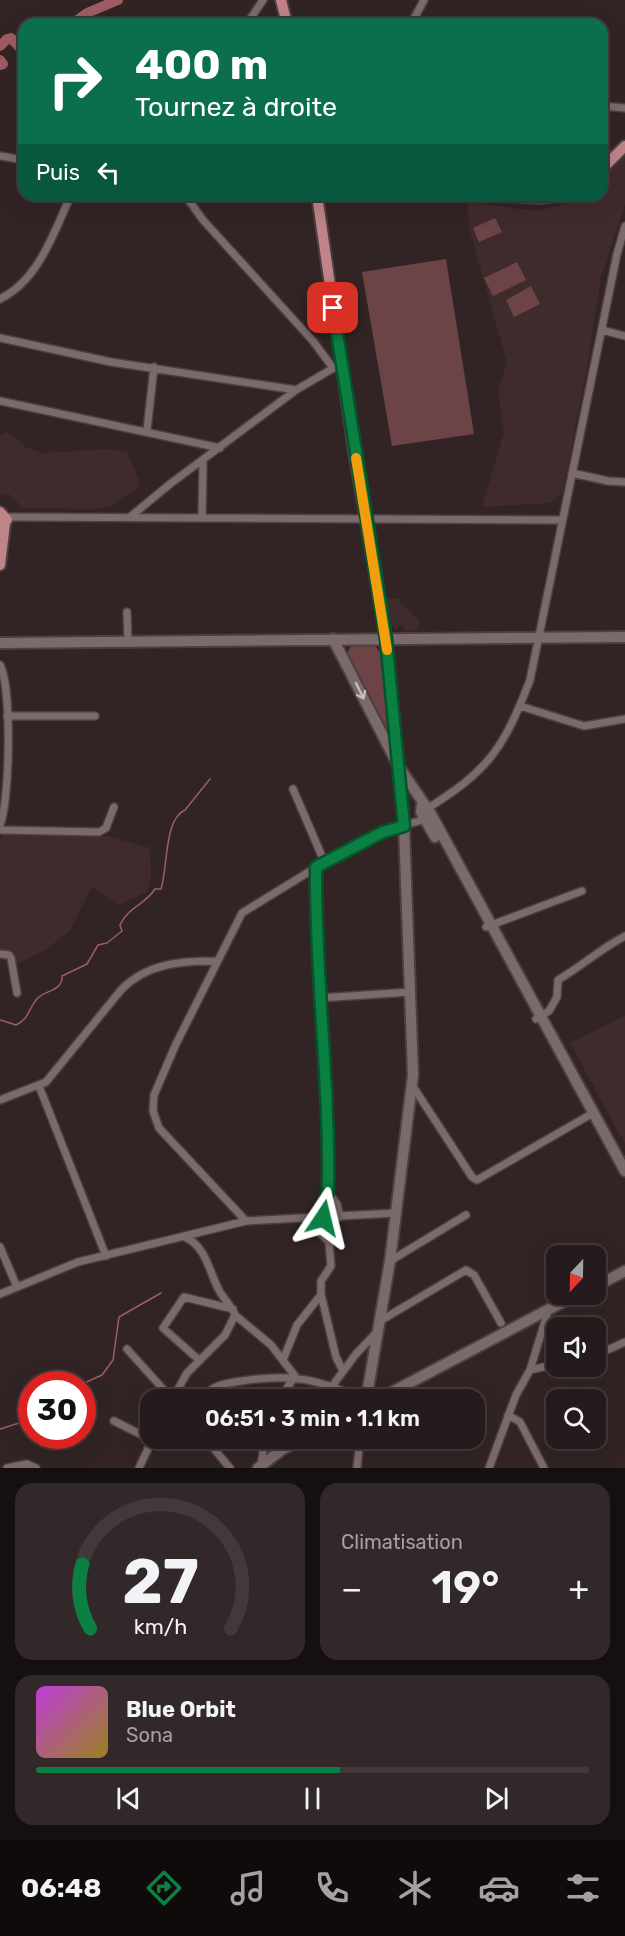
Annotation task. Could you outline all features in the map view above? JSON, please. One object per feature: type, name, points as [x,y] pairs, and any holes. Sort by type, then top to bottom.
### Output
[{"type":"main road","points":[[281,0],[286,18]]},
{"type":"main road","points":[[608,163],[625,146]]},
{"type":"main road","points":[[313,201],[321,226]]},
{"type":"main road","points":[[318,201],[337,366],[386,639]]},
{"type":"main road","points":[[0,565],[3,520]]},
{"type":"street","points":[[251,18],[263,0]]},
{"type":"street","points":[[414,18],[424,0]]},
{"type":"street","points":[[608,107],[625,108]]},
{"type":"street","points":[[0,156],[18,159]]},
{"type":"street","points":[[0,299],[21,285],[34,269],[68,201]]},
{"type":"street","points":[[130,518],[296,390],[337,366],[203,220],[189,201]]},
{"type":"street","points":[[246,1221],[159,1128],[153,1111],[154,1095],[216,961],[242,914],[324,861],[383,832],[404,826],[454,793],[484,767],[510,729],[530,680],[617,254],[625,226]]},
{"type":"street","points":[[602,330],[625,336]]},
{"type":"street","points":[[0,338],[111,362],[296,390]]},
{"type":"street","points":[[147,430],[154,367]]},
{"type":"street","points":[[0,401],[147,430],[220,448]]},
{"type":"street","points":[[202,518],[203,460]]},
{"type":"street","points":[[572,473],[608,481],[625,482]]},
{"type":"street","points":[[3,520],[202,518],[562,520]]},
{"type":"street","points":[[127,612],[128,641]]},
{"type":"street","points":[[2,642],[625,637]]},
{"type":"street","points":[[333,639],[399,767],[591,1114],[625,1171]]},
{"type":"street","points":[[367,1389],[390,1261],[412,1085],[404,826],[386,639]]},
{"type":"street","points":[[0,665],[5,677],[7,716],[6,796],[0,825]]},
{"type":"street","points":[[520,706],[584,726],[625,719]]},
{"type":"street","points":[[7,716],[95,716]]},
{"type":"street","points":[[293,789],[324,861]]},
{"type":"street","points":[[0,830],[99,832],[106,828],[114,807]]},
{"type":"street","points":[[316,867],[315,913],[329,1127],[328,1192],[324,1202],[323,1218]]},
{"type":"street","points":[[488,926],[582,891]]},
{"type":"street","points":[[538,1018],[549,1011],[557,997],[558,980],[585,963],[593,954],[625,936]]},
{"type":"street","points":[[0,954],[9,955],[11,958],[17,993]]},
{"type":"street","points":[[0,1100],[39,1086],[52,1075],[121,990],[135,977],[170,963],[216,961]]},
{"type":"street","points":[[320,998],[410,992]]},
{"type":"street","points":[[412,1085],[472,1177],[477,1180],[591,1114]]},
{"type":"street","points":[[39,1086],[106,1256]]},
{"type":"street","points":[[591,1114],[625,1181]]},
{"type":"street","points":[[328,1192],[337,1204],[340,1217]]},
{"type":"street","points":[[0,1294],[78,1262],[246,1221],[396,1213]]},
{"type":"street","points":[[390,1261],[466,1215]]},
{"type":"street","points":[[314,1218],[318,1231],[329,1242],[331,1266],[321,1281],[321,1294],[336,1357],[343,1371]]},
{"type":"street","points":[[185,1237],[197,1246],[211,1269],[218,1289],[242,1323],[271,1344],[295,1376]]},
{"type":"street","points":[[0,1247],[17,1287]]},
{"type":"street","points":[[333,1385],[378,1327],[466,1270],[474,1275],[501,1323]]},
{"type":"street","points":[[606,1281],[625,1271]]},
{"type":"street","points":[[283,1360],[297,1325],[314,1306],[321,1294]]},
{"type":"street","points":[[200,1360],[163,1328],[184,1297],[234,1312]]},
{"type":"street","points":[[398,1389],[555,1305]]},
{"type":"street","points":[[489,1468],[508,1415],[530,1370],[549,1308]]},
{"type":"street","points":[[231,1328],[234,1312]]},
{"type":"street","points":[[178,1389],[187,1373],[231,1328],[242,1323]]},
{"type":"street","points":[[606,1351],[625,1342]]},
{"type":"street","points":[[127,1349],[163,1389]]},
{"type":"street","points":[[530,1370],[546,1366]]},
{"type":"street","points":[[212,1389],[223,1384],[271,1376],[295,1376],[342,1389]]},
{"type":"street","points":[[286,1389],[295,1376]]},
{"type":"street","points":[[508,1415],[520,1422],[544,1468]]},
{"type":"street","points":[[114,1421],[140,1433]]},
{"type":"street","points":[[139,1468],[148,1449]]},
{"type":"street","points":[[214,1449],[230,1468]]},
{"type":"street","points":[[260,1466],[263,1449]]},
{"type":"street","points":[[260,1466],[283,1449]]},
{"type":"street","points":[[357,1468],[359,1449]]},
{"type":"street","points":[[7,1468],[27,1464],[36,1468]]},
{"type":"shaded area","points":[[625,155],[625,204],[601,277],[589,357],[563,491],[550,503],[482,507],[504,432],[498,389],[507,363],[469,227],[468,202],[536,211],[577,201],[608,201],[608,172]]},
{"type":"shaded area","points":[[495,218],[502,232],[479,242],[473,228]]},
{"type":"shaded area","points":[[446,259],[474,434],[392,446],[362,272]]},
{"type":"shaded area","points":[[517,262],[526,280],[493,296],[484,278]]},
{"type":"shaded area","points":[[531,286],[540,304],[514,317],[506,300]]},
{"type":"shaded area","points":[[8,432],[27,448],[43,453],[109,449],[127,452],[139,480],[137,489],[110,506],[92,509],[23,508],[9,494],[0,496],[0,435]]},
{"type":"shaded area","points":[[400,598],[400,602],[420,621],[418,629],[413,632],[411,629],[406,632],[401,625],[396,629],[390,623],[386,599]]},
{"type":"shaded area","points":[[374,644],[382,655],[388,730],[346,654],[352,645]]},
{"type":"shaded area","points":[[4,834],[107,836],[150,848],[151,875],[147,892],[119,905],[92,886],[70,930],[48,948],[19,963],[0,960],[0,841]]},
{"type":"shaded area","points":[[625,1016],[625,1144],[570,1043]]},
{"type":"waterway","points":[[80,18],[118,0]]},
{"type":"waterway","points":[[0,46],[11,38],[18,46]]},
{"type":"waterway","points":[[0,60],[3,64],[0,65]]},
{"type":"waterway","points":[[0,1020],[16,1025],[20,1023],[39,997],[56,988],[62,976],[87,964],[98,945],[107,943],[122,931],[120,925],[128,913],[151,895],[155,889],[161,889],[173,823],[210,779]]},
{"type":"waterway","points":[[96,1378],[102,1375],[113,1360],[119,1317],[161,1293]]},
{"type":"waterway","points":[[0,1429],[18,1423]]},
{"type":"slow traffic","points":[[356,458],[387,650]]},
{"type":"route","points":[[323,1218],[324,1202],[328,1192],[329,1127],[317,958],[316,867],[333,856],[383,832],[404,826],[386,639],[354,451],[333,308]]}]
